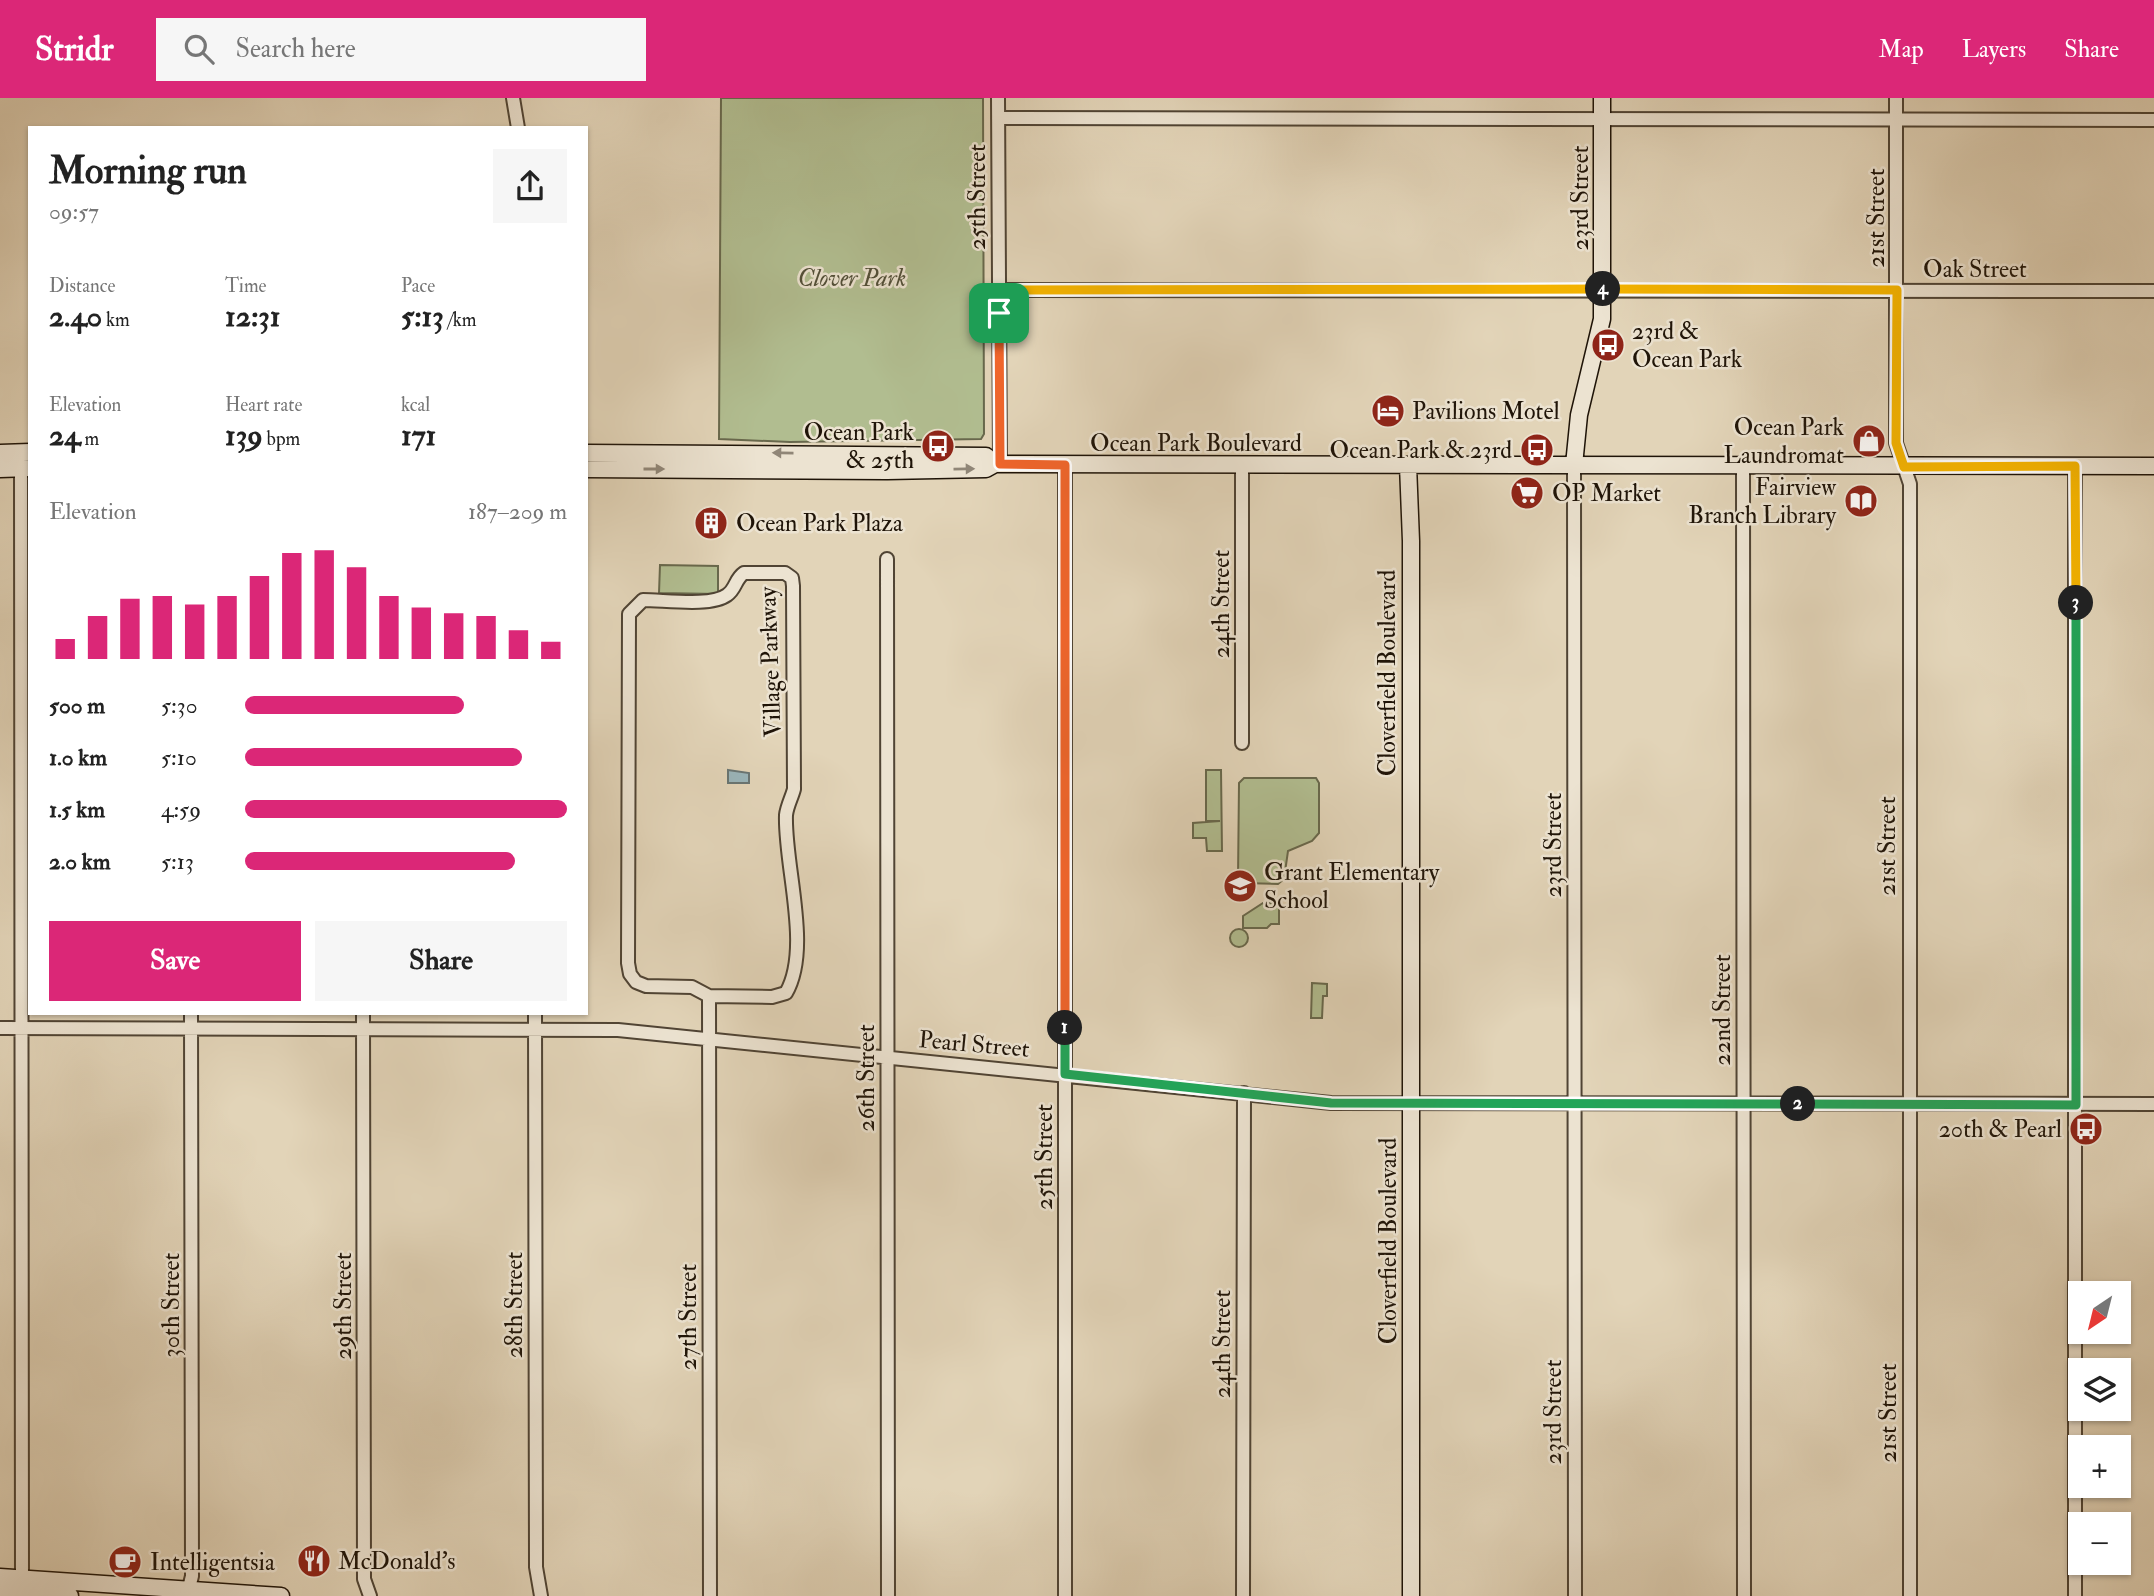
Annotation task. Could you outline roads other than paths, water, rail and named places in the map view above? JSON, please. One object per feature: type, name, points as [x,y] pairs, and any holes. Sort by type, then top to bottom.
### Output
[{"type":"street","points":[[513,98],[518,126]]},
{"type":"street","name":"25th Street","points":[[997,464],[998,98]]},
{"type":"street","name":"23rd Street","points":[[1575,1596],[1574,465],[1581,406],[1600,333],[1603,289],[1602,98]]},
{"type":"street","name":"21st Street","points":[[1896,98],[1896,443],[1910,484],[1910,1596]]},
{"type":"street","points":[[998,118],[2154,120]]},
{"type":"street","name":"Oak Street","points":[[999,290],[2154,291]]},
{"type":"street","points":[[0,453],[28,452]]},
{"type":"street","name":"Ocean Park Boulevard","points":[[588,453],[986,456],[997,464]]},
{"type":"street","name":"Ocean Park Boulevard","points":[[588,469],[887,471],[986,468],[997,464],[2154,466]]},
{"type":"street","name":"25th Street","points":[[1065,465],[1065,1596]]},
{"type":"street","name":"Cloverfield Boulevard","points":[[1408,465],[1411,541],[1411,1596]]},
{"type":"street","name":"22nd Street","points":[[1743,465],[1744,1596]]},
{"type":"street","name":"24th Street","points":[[1242,466],[1242,743]]},
{"type":"street","points":[[2075,466],[2075,1596]]},
{"type":"street","points":[[0,469],[26,468],[19,1028],[22,1586]]},
{"type":"street","name":"26th Street","points":[[887,559],[888,1596]]},
{"type":"street","name":"Village Parkway","points":[[744,573],[785,573],[792,578],[793,586],[794,789],[786,811],[788,860],[794,884],[795,970],[786,993],[772,997],[709,996],[692,987],[646,986],[636,982],[630,974],[629,614],[643,600],[713,601],[726,597],[738,577],[744,573]]},
{"type":"street","name":"27th Street","points":[[709,996],[710,1596]]},
{"type":"street","name":"30th Street","points":[[188,1593],[192,1576],[191,1015]]},
{"type":"street","name":"29th Street","points":[[363,1015],[364,1579],[370,1596]]},
{"type":"street","name":"28th Street","points":[[535,1015],[536,1541],[541,1596]]},
{"type":"street","name":"Pearl Street","points":[[0,1028],[618,1030],[1331,1103],[2154,1104]]},
{"type":"street","name":"24th Street","points":[[1242,1596],[1244,1093]]},
{"type":"street","points":[[0,1577],[22,1586],[70,1596]]},
{"type":"street","points":[[0,1591],[22,1586],[281,1596]]},
{"type":"water","points":[[728,770],[749,773],[749,783],[728,783]]},
{"type":"place","name":"23rd & Ocean Park","points":[[1608,345]]},
{"type":"place","name":"Pavilions Motel","points":[[1388,411]]},
{"type":"place","name":"Ocean Park Laundromat","points":[[1869,441]]},
{"type":"place","name":"Ocean Park & 25th","points":[[938,446]]},
{"type":"place","name":"Ocean Park & 23rd","points":[[1537,450]]},
{"type":"place","name":"OP Market","points":[[1527,493]]},
{"type":"place","name":"Fairview Branch Library","points":[[1861,501]]},
{"type":"place","name":"Ocean Park Plaza","points":[[711,523]]},
{"type":"place","name":"Grant Elementary School","points":[[1240,886]]},
{"type":"place","name":"20th & Pearl","points":[[2086,1129]]},
{"type":"place","name":"McDonald's","points":[[314,1561]]},
{"type":"place","name":"Intelligentsia","points":[[125,1562]]},
{"type":"park label","name":"Clover Park","points":[[852,278]]}]
